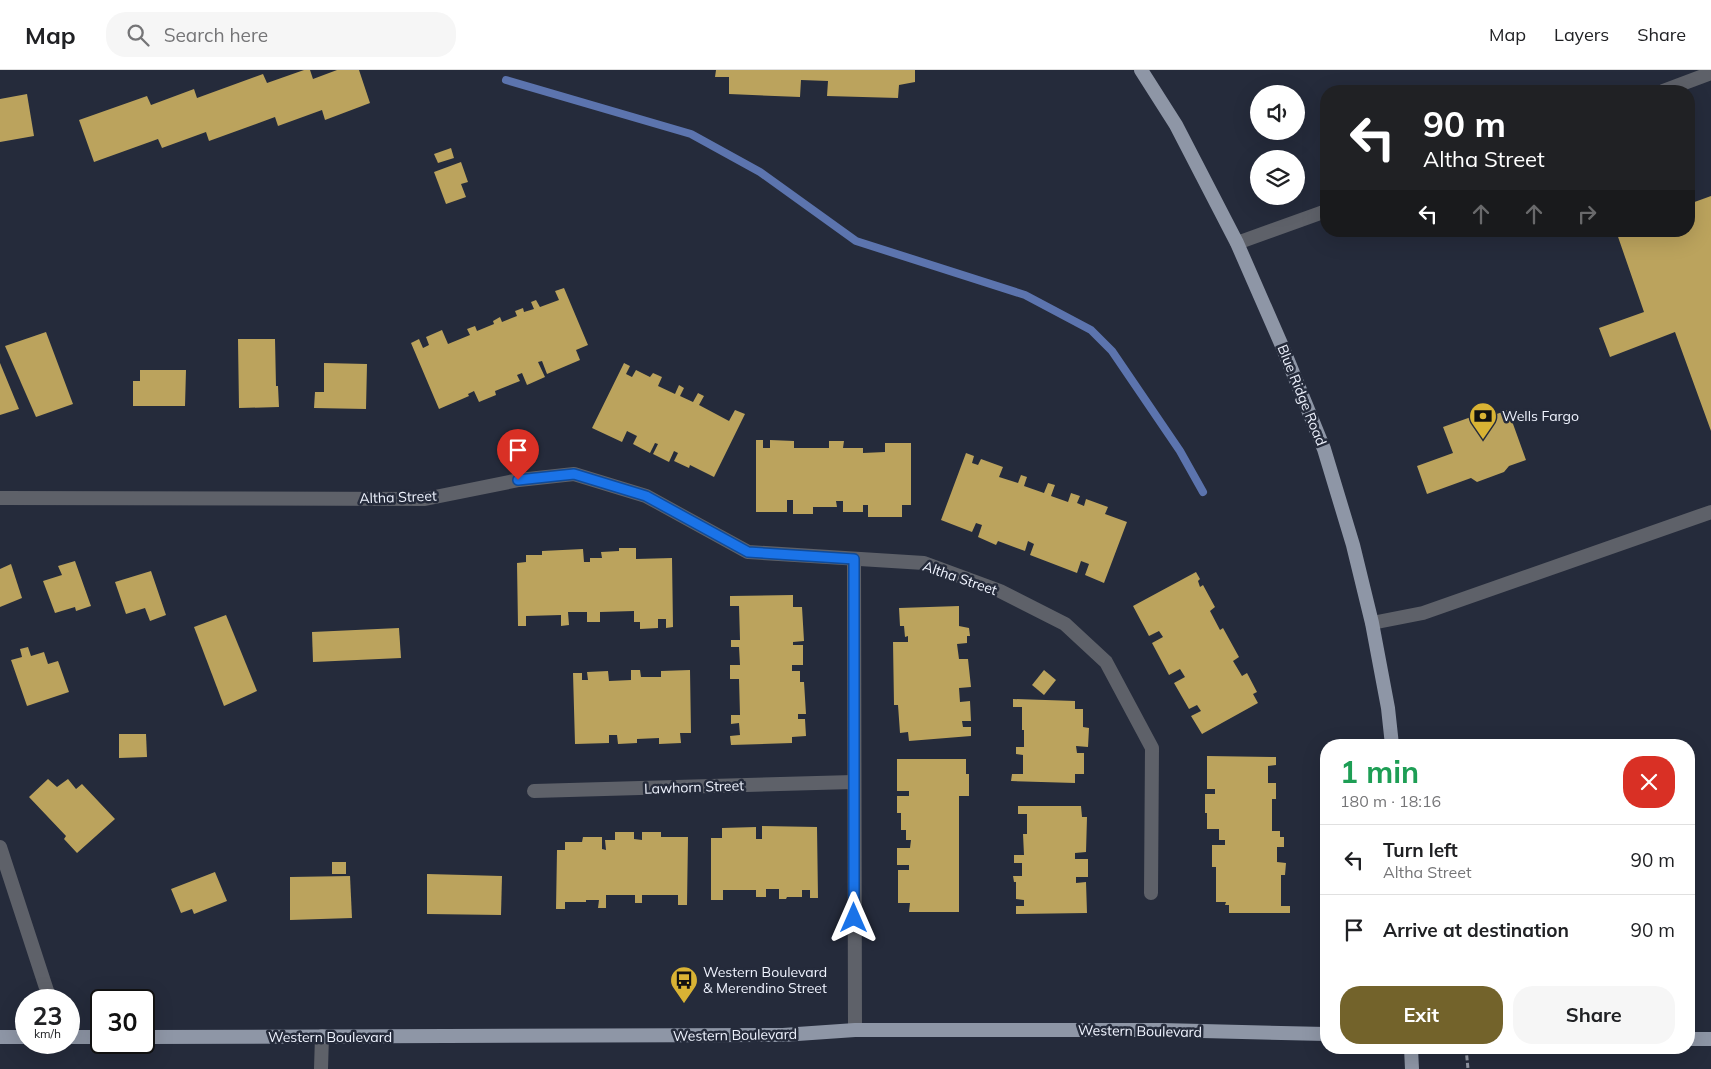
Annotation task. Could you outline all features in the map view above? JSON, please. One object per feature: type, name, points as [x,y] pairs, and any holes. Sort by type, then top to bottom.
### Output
[{"type":"main road","name":"Blue Ridge Road","points":[[1141,70],[1176,125],[1237,243],[1324,449],[1353,545],[1372,623],[1388,708],[1391,739]]},
{"type":"main road","name":"Western Boulevard","points":[[155,1037],[783,1036],[855,1030],[1162,1030],[1320,1034]]},
{"type":"main road","points":[[0,1037],[15,1037]]},
{"type":"main road","points":[[1695,1038],[1711,1039]]},
{"type":"main road","points":[[1411,1054],[1412,1069]]},
{"type":"street","points":[[1678,85],[1711,73]]},
{"type":"street","points":[[1237,243],[1320,213]]},
{"type":"street","name":"Altha Street","points":[[0,498],[425,498],[518,480],[574,474],[646,496],[748,552],[924,563],[1000,591],[1065,624],[1106,662],[1152,748],[1151,893]]},
{"type":"street","points":[[1372,623],[1423,613],[1711,512]]},
{"type":"street","points":[[854,559],[855,1030]]},
{"type":"street","name":"Lawhorn Street","points":[[534,791],[853,782]]},
{"type":"street","points":[[0,847],[46,989]]},
{"type":"street","points":[[321,1069],[322,1036]]},
{"type":"path","points":[[1467,1054],[1468,1069]]},
{"type":"building","points":[[304,70],[310,70],[313,79],[337,70],[359,70],[370,103],[325,120],[322,110],[278,126],[275,117],[209,141],[206,132],[162,148],[158,139],[94,162],[79,120],[147,96],[151,105],[194,89],[197,98],[263,74],[267,83]]},
{"type":"building","points":[[716,70],[915,70],[915,82],[899,85],[898,98],[827,96],[828,81],[801,80],[800,97],[729,94],[729,77],[715,77]]},
{"type":"building","points":[[27,94],[34,136],[0,142],[0,99]]},
{"type":"building","points":[[451,148],[454,158],[438,163],[434,154]]},
{"type":"building","points":[[461,162],[468,182],[461,184],[466,197],[446,204],[434,172]]},
{"type":"building","points":[[1711,196],[1711,431],[1675,332],[1610,357],[1599,328],[1644,312],[1618,237],[1695,237],[1695,202]]},
{"type":"building","points":[[564,288],[588,345],[576,350],[580,360],[547,374],[542,361],[538,362],[545,377],[527,385],[522,373],[517,375],[520,381],[495,391],[496,395],[479,402],[474,391],[468,394],[469,396],[439,409],[411,343],[419,339],[423,348],[429,345],[426,337],[442,330],[448,344],[470,335],[467,329],[475,326],[477,331],[494,324],[493,321],[500,317],[502,322],[517,316],[515,311],[523,308],[524,312],[534,309],[531,302],[536,300],[540,307],[559,300],[555,291]]},
{"type":"building","points":[[46,332],[73,404],[36,417],[5,346]]},
{"type":"building","points":[[238,339],[275,339],[276,386],[278,386],[279,407],[239,408]]},
{"type":"building","points":[[0,363],[19,409],[0,415]]},
{"type":"building","points":[[324,363],[367,364],[366,409],[314,408],[315,392],[324,392]]},
{"type":"building","points":[[624,363],[630,366],[626,374],[632,377],[636,370],[650,377],[653,373],[662,377],[658,386],[675,394],[679,385],[684,388],[680,396],[693,402],[698,393],[704,396],[699,405],[729,421],[735,410],[745,414],[714,477],[690,465],[689,468],[674,461],[678,453],[674,451],[669,462],[653,454],[658,444],[655,443],[650,453],[633,444],[637,436],[627,431],[622,442],[592,428]]},
{"type":"building","points":[[140,370],[186,370],[185,406],[133,406],[133,381],[140,381]]},
{"type":"building","name":"Wells Fargo","points":[[1508,410],[1526,460],[1509,466],[1504,472],[1477,482],[1471,478],[1427,494],[1417,466],[1453,453],[1443,427],[1471,417],[1477,421]]},
{"type":"building","points":[[756,440],[763,440],[763,448],[770,448],[770,440],[794,441],[794,448],[829,448],[829,441],[844,441],[843,448],[863,448],[863,453],[885,452],[885,443],[911,443],[911,505],[902,505],[902,517],[868,517],[868,505],[863,505],[863,512],[843,512],[843,501],[836,501],[837,507],[813,507],[813,514],[793,514],[793,500],[787,500],[787,512],[756,512]]},
{"type":"building","points":[[966,453],[974,456],[972,463],[978,465],[981,459],[1003,467],[999,477],[1018,483],[1021,475],[1027,477],[1024,486],[1044,493],[1048,483],[1055,485],[1051,496],[1068,502],[1071,493],[1080,496],[1077,503],[1084,506],[1086,499],[1108,507],[1105,514],[1127,522],[1104,583],[1085,575],[1089,564],[1081,561],[1077,573],[1030,555],[1034,544],[1028,541],[1025,551],[998,541],[996,545],[978,537],[982,525],[976,523],[972,532],[941,520]]},
{"type":"building","points":[[619,548],[636,548],[636,559],[672,558],[673,627],[666,628],[666,619],[658,619],[658,628],[640,629],[640,622],[634,622],[634,611],[600,612],[600,622],[587,622],[587,612],[568,612],[569,625],[561,626],[561,615],[526,616],[526,626],[518,626],[517,563],[526,562],[526,555],[542,555],[542,551],[583,549],[584,562],[590,562],[590,558],[602,558],[601,552],[619,551]]},
{"type":"building","points":[[75,561],[91,606],[76,611],[75,607],[55,613],[43,581],[62,575],[58,566]]},
{"type":"building","points":[[11,564],[22,598],[0,607],[0,569]]},
{"type":"building","points":[[151,571],[166,615],[150,621],[145,608],[126,614],[115,582]]},
{"type":"building","points":[[1196,572],[1200,579],[1198,581],[1200,587],[1203,585],[1215,607],[1210,611],[1220,630],[1223,628],[1239,657],[1233,661],[1242,676],[1247,673],[1257,692],[1253,694],[1258,703],[1202,734],[1191,716],[1201,711],[1197,705],[1189,709],[1174,683],[1185,677],[1180,669],[1169,675],[1152,643],[1163,637],[1159,631],[1149,636],[1133,606]]},
{"type":"building","points":[[793,595],[793,607],[802,607],[804,641],[793,642],[793,645],[803,645],[803,665],[792,665],[792,671],[800,671],[800,682],[804,682],[806,714],[798,714],[798,719],[805,719],[806,736],[792,737],[792,743],[731,745],[730,736],[740,735],[739,723],[731,724],[731,715],[740,715],[739,679],[730,679],[730,665],[740,665],[739,647],[731,647],[731,640],[740,640],[739,606],[730,606],[730,596]]},
{"type":"building","points":[[959,606],[959,626],[969,628],[970,636],[967,636],[967,643],[957,644],[959,659],[968,659],[971,687],[959,688],[960,702],[970,701],[971,721],[962,721],[963,727],[971,727],[971,736],[909,741],[908,732],[900,733],[898,705],[894,705],[893,642],[908,642],[908,636],[905,637],[904,626],[900,626],[899,608]]},
{"type":"building","points":[[226,615],[257,691],[224,706],[194,627]]},
{"type":"building","points":[[399,628],[401,658],[313,662],[312,632]]},
{"type":"building","points":[[28,647],[31,656],[44,652],[48,664],[58,661],[69,692],[27,706],[11,660],[22,657],[20,649]]},
{"type":"building","points":[[631,670],[640,670],[641,677],[661,677],[661,671],[690,670],[691,733],[680,733],[681,743],[659,744],[659,738],[637,739],[637,743],[618,744],[617,735],[609,735],[609,743],[575,744],[573,673],[582,673],[582,680],[588,680],[587,672],[608,671],[609,681],[631,680]]},
{"type":"building","points":[[1044,670],[1056,680],[1044,695],[1032,685]]},
{"type":"building","points":[[1013,699],[1075,701],[1075,709],[1083,709],[1083,727],[1089,728],[1088,747],[1076,746],[1077,753],[1084,753],[1084,774],[1075,774],[1075,783],[1011,781],[1012,774],[1023,774],[1023,755],[1016,754],[1016,747],[1024,747],[1022,707],[1013,707]]},
{"type":"building","points":[[119,734],[146,734],[147,757],[119,758]]},
{"type":"building","points":[[1207,756],[1276,757],[1276,765],[1268,766],[1268,783],[1276,783],[1276,799],[1272,799],[1272,831],[1280,831],[1280,837],[1284,837],[1284,847],[1277,847],[1277,862],[1286,863],[1285,875],[1281,875],[1281,906],[1290,906],[1290,913],[1229,913],[1229,905],[1225,905],[1226,902],[1216,902],[1216,867],[1212,867],[1212,845],[1225,845],[1225,840],[1219,840],[1219,829],[1207,829],[1205,794],[1215,794],[1215,789],[1207,789]]},
{"type":"building","points":[[897,759],[966,759],[966,774],[969,774],[969,796],[959,796],[959,912],[909,912],[910,903],[898,903],[898,870],[909,870],[909,865],[897,865],[897,848],[910,848],[911,840],[906,840],[906,830],[901,830],[901,813],[897,813],[897,796],[909,796],[909,791],[897,791]]},
{"type":"building","points":[[48,779],[57,787],[68,779],[76,789],[82,784],[115,819],[77,853],[64,839],[66,836],[29,797]]},
{"type":"building","points":[[1018,806],[1081,806],[1082,817],[1087,817],[1086,852],[1075,853],[1075,859],[1088,859],[1088,877],[1076,877],[1076,883],[1086,882],[1087,913],[1016,914],[1016,906],[1024,906],[1024,900],[1016,899],[1016,882],[1014,882],[1013,876],[1022,876],[1022,863],[1014,863],[1014,855],[1024,855],[1023,834],[1027,834],[1027,814],[1018,814]]},
{"type":"building","points":[[762,826],[817,827],[818,898],[810,898],[810,890],[802,890],[802,897],[779,899],[779,889],[766,889],[766,897],[756,897],[756,890],[723,890],[723,900],[711,900],[711,838],[722,838],[722,828],[756,827],[756,839],[762,839]]},
{"type":"building","points":[[615,832],[634,832],[634,839],[642,840],[642,832],[661,832],[661,837],[688,837],[687,905],[678,905],[678,895],[642,895],[642,903],[635,903],[635,895],[606,895],[606,908],[598,908],[599,900],[586,900],[586,902],[565,902],[565,909],[556,909],[557,850],[565,850],[565,842],[582,842],[583,837],[602,837],[602,849],[606,850],[605,840],[615,840]]},
{"type":"building","points":[[332,862],[346,862],[346,874],[332,874]]},
{"type":"building","points":[[215,872],[227,901],[194,914],[192,909],[181,913],[171,889]]},
{"type":"building","points":[[427,874],[502,876],[501,915],[427,914]]},
{"type":"building","points":[[350,876],[352,918],[290,920],[290,877]]},
{"type":"waterway","points":[[506,80],[691,134],[760,172],[856,241],[1025,295],[1091,330],[1112,351],[1180,451],[1203,492]]},
{"type":"place","name":"Wells Fargo","points":[[1483,440]]},
{"type":"place","name":"Western Boulevard & Merendino Street","points":[[684,1004]]},
{"type":"route","points":[[518,480],[574,474],[646,496],[748,552],[854,559],[854,918]]}]
